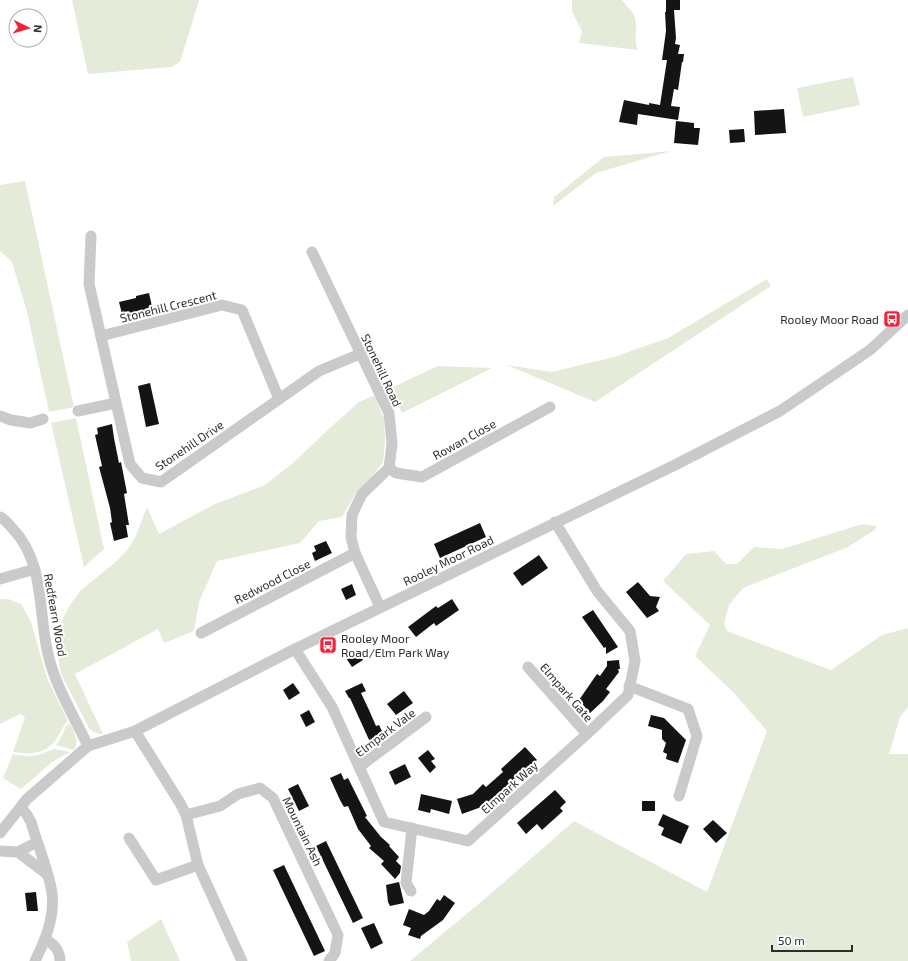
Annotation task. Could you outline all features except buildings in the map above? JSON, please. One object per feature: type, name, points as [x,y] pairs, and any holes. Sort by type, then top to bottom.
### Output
[{"type":"street","name":"Stonehill Drive","points":[[91,236],[89,284],[130,464],[142,478],[161,482],[319,371],[360,354]]},
{"type":"street","name":"Stonehill Road","points":[[312,252],[389,413],[392,444],[389,468]]},
{"type":"street","name":"Stonehill Crescent","points":[[101,336],[222,305],[242,310],[280,398]]},
{"type":"street","name":"Rooley Moor Road","points":[[2,831],[27,799],[88,746],[135,731],[295,649],[675,465],[780,411],[870,350],[908,315]]},
{"type":"street","points":[[78,411],[116,403]]},
{"type":"street","name":"Rowan Close","points":[[389,468],[396,473],[422,477],[550,407]]},
{"type":"street","points":[[0,416],[11,420],[30,423],[43,419]]},
{"type":"street","points":[[380,607],[355,553],[350,537],[352,515],[362,494],[389,468]]},
{"type":"street","name":"Redfearn Wood","points":[[0,517],[4,519],[21,537],[30,554],[35,569],[48,654],[58,686],[88,746]]},
{"type":"street","name":"Elmpark Way","points":[[295,649],[332,708],[384,822],[468,841],[628,695],[635,661],[630,631],[597,591],[555,522]]},
{"type":"street","name":"Redwood Close","points":[[201,632],[355,553]]},
{"type":"street","points":[[0,579],[35,569]]},
{"type":"street","name":"Elmpark Gate","points":[[528,667],[587,734]]},
{"type":"street","points":[[629,686],[688,709],[697,736],[679,796]]},
{"type":"street","name":"Elmpark Vale","points":[[359,768],[426,717]]},
{"type":"street","points":[[135,731],[186,815],[198,865],[242,961]]},
{"type":"street","name":"Mountain Ash","points":[[186,815],[220,806],[238,794],[260,788],[273,798],[338,935],[335,953],[329,961]]},
{"type":"street","points":[[20,807],[31,822],[52,894],[51,919],[45,939],[35,961]]},
{"type":"street","points":[[411,892],[406,883],[412,828]]},
{"type":"street","points":[[129,838],[156,880],[198,865]]},
{"type":"street","points":[[0,851],[18,852],[36,842]]},
{"type":"street","points":[[18,852],[47,874]]},
{"type":"street","points":[[45,939],[54,945],[59,953],[60,961]]},
{"type":"green space","points":[[72,0],[199,0],[180,62],[172,67],[88,74]]},
{"type":"green space","points":[[572,0],[622,0],[635,18],[636,42],[638,50],[579,43],[582,31],[572,12]]},
{"type":"green space","points":[[853,77],[860,105],[803,117],[797,88]]},
{"type":"green space","points":[[671,151],[596,173],[553,206],[554,197],[604,157]]},
{"type":"green space","points":[[25,181],[74,407],[49,412],[27,312],[12,262],[0,251],[0,185]]},
{"type":"green space","points":[[767,279],[771,286],[595,402],[507,365],[552,372],[614,357],[668,338]]},
{"type":"green space","points":[[438,366],[492,368],[402,413],[391,388]]},
{"type":"green space","points":[[375,395],[384,419],[385,442],[383,462],[372,477],[357,491],[342,517],[319,521],[300,543],[217,561],[199,602],[194,631],[164,643],[158,629],[75,674],[103,734],[99,734],[89,728],[61,674],[54,635],[70,605],[81,590],[117,561],[128,549],[135,538],[147,507],[159,534],[215,504],[265,485],[293,463],[359,402]]},
{"type":"green space","points":[[76,418],[104,549],[84,567],[51,423]]},
{"type":"green space","points":[[862,524],[876,526],[876,529],[848,547],[743,588],[729,605],[724,624],[727,631],[831,670],[882,635],[908,628],[908,707],[900,717],[889,754],[908,754],[908,961],[410,961],[494,891],[574,821],[707,892],[767,731],[733,692],[695,656],[710,625],[663,581],[686,554],[714,551],[726,564],[737,564],[754,547],[782,549]]},
{"type":"green space","points":[[0,599],[8,599],[21,604],[31,622],[47,678],[68,721],[50,747],[39,752],[13,752],[25,717],[20,714],[0,724]]},
{"type":"green space","points":[[70,723],[75,733],[76,747],[74,750],[56,745],[66,726]]},
{"type":"green space","points":[[54,749],[70,752],[52,762],[21,789],[3,778],[13,754],[34,756]]},
{"type":"green space","points":[[161,919],[180,961],[131,961],[127,942]]},
{"type":"place","name":"Rooley Moor Road","points":[[892,319]]},
{"type":"place","name":"Rooley Moor Road/Elm Park Way","points":[[328,645]]}]
